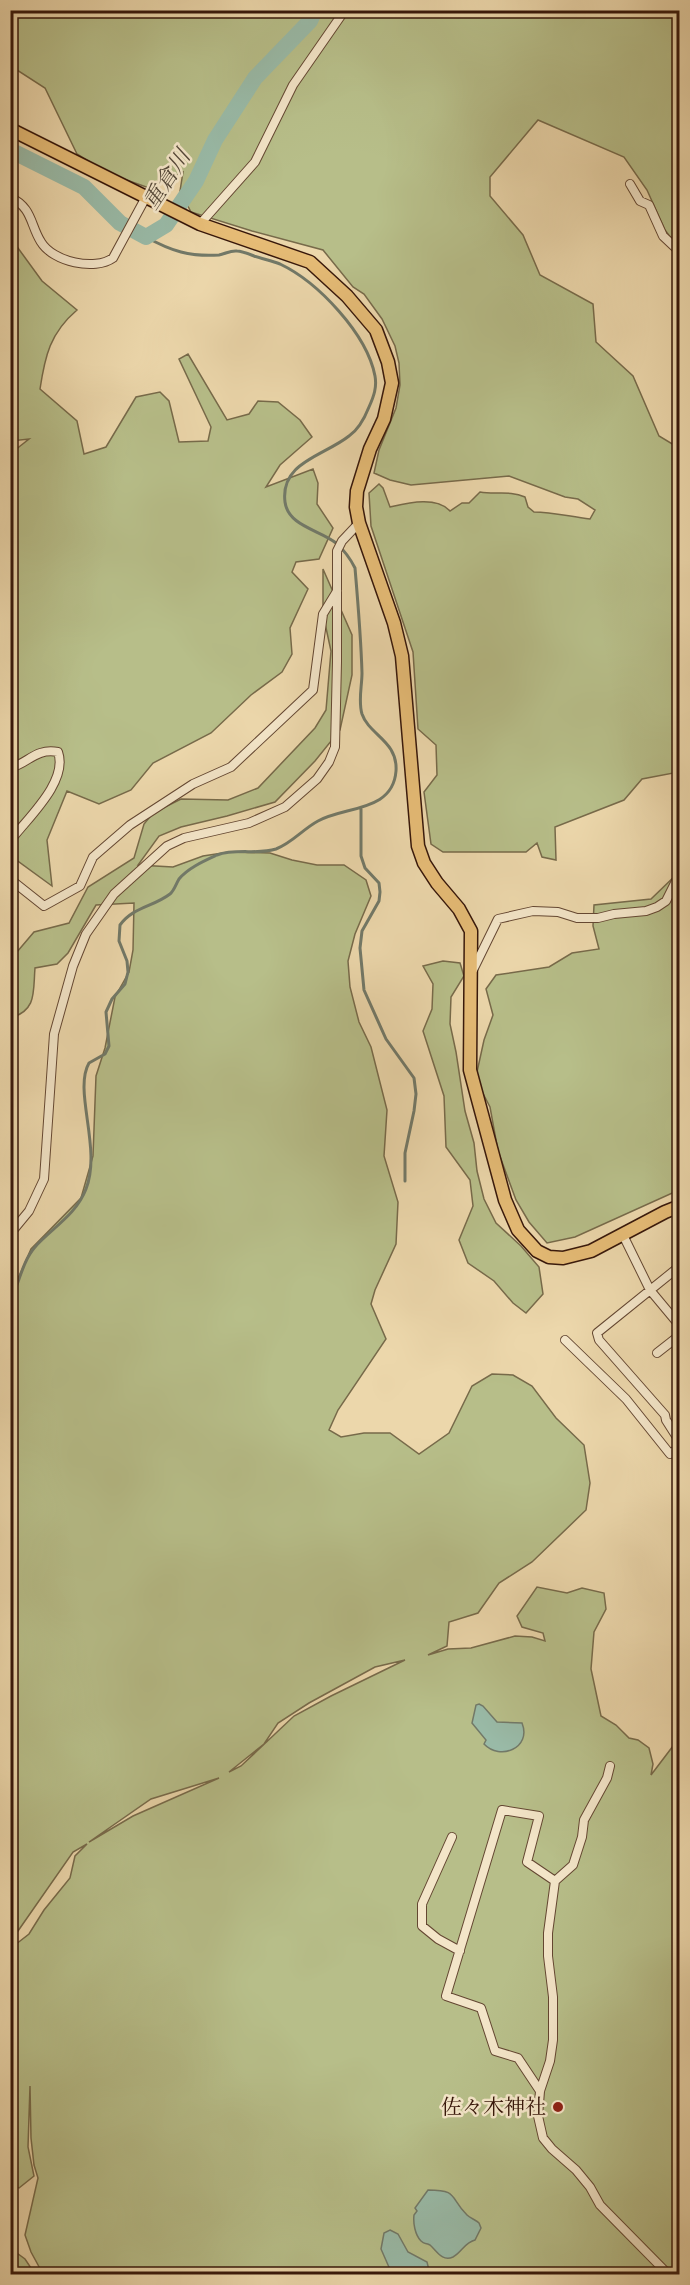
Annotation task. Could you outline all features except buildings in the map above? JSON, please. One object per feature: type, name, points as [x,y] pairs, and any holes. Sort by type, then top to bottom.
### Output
[{"type":"main road","points":[[10,129],[195,222],[310,262],[346,296],[376,330],[388,362],[392,383],[384,419],[370,449],[357,491],[356,507],[359,523],[394,623],[402,656],[418,846],[424,863],[436,883],[459,909],[471,931],[470,1070],[505,1200],[518,1230],[537,1251],[549,1257],[563,1258],[591,1251],[680,1206]]},
{"type":"street","points":[[195,222],[255,162],[293,85],[345,10]]},
{"type":"street","points":[[630,184],[640,201],[649,205],[663,236],[680,252]]},
{"type":"street","points":[[10,197],[21,203],[34,224],[41,242],[56,254],[80,264],[98,265],[113,258],[146,197]]},
{"type":"street","points":[[10,1234],[29,1211],[44,1179],[54,1034],[73,966],[86,934],[114,894],[167,846],[184,838],[249,823],[285,807],[317,779],[329,762],[335,747],[337,551],[342,541],[359,523]]},
{"type":"street","points":[[10,883],[15,883],[45,906],[80,886],[93,857],[130,825],[193,784],[231,767],[313,690],[323,614],[337,590]]},
{"type":"street","points":[[10,768],[34,754],[48,750],[58,752],[60,758],[53,786],[15,835],[10,836]]},
{"type":"street","points":[[472,972],[498,918],[533,911],[558,912],[577,918],[598,918],[646,911],[657,908],[666,901],[680,873]]},
{"type":"street","points":[[623,1235],[650,1290],[680,1326]]},
{"type":"street","points":[[680,1266],[597,1333],[599,1340],[665,1415],[680,1442]]},
{"type":"street","points":[[657,1353],[680,1335]]},
{"type":"street","points":[[565,1340],[626,1399],[670,1454],[680,1447]]},
{"type":"street","points":[[610,1766],[608,1778],[584,1820],[582,1837],[573,1865],[555,1881],[548,1933],[553,1997],[553,2040],[550,2061],[540,2091],[538,2116],[543,2138],[552,2149],[576,2170],[590,2187],[600,2205],[668,2274]]},
{"type":"street","points":[[540,2091],[518,2058],[495,2050],[481,2008],[446,1996],[502,1810],[539,1816],[527,1862],[555,1881]]},
{"type":"street","points":[[452,1837],[422,1905],[422,1926],[438,1939],[460,1951]]},
{"type":"green space","points":[[11,11],[679,11],[679,249],[665,230],[647,190],[624,157],[538,120],[490,177],[490,196],[523,235],[540,275],[593,304],[596,342],[633,376],[659,436],[679,448],[679,772],[642,779],[624,800],[555,827],[556,860],[542,857],[537,843],[526,852],[443,852],[431,844],[424,792],[437,775],[436,745],[418,729],[413,652],[371,526],[369,493],[379,484],[383,488],[390,507],[430,502],[444,506],[450,511],[462,503],[469,503],[480,492],[525,497],[528,507],[534,512],[590,519],[595,510],[578,499],[565,497],[509,476],[411,485],[374,473],[379,450],[396,408],[400,385],[399,363],[395,346],[382,319],[364,294],[353,287],[323,250],[191,212],[180,191],[183,172],[149,188],[107,173],[77,154],[45,88],[11,68]]},
{"type":"green space","points":[[10,237],[42,281],[77,310],[61,327],[50,346],[40,389],[77,421],[84,454],[106,447],[136,397],[160,392],[169,401],[179,442],[208,441],[211,427],[179,359],[188,354],[227,420],[249,414],[258,401],[278,402],[300,420],[312,437],[280,465],[266,487],[313,469],[318,483],[317,504],[333,528],[319,559],[296,562],[292,572],[308,589],[290,628],[292,654],[282,672],[251,695],[211,733],[153,763],[131,790],[99,804],[67,791],[47,840],[52,886],[11,856],[10,454],[29,439],[11,441]]},
{"type":"green space","points":[[323,569],[352,635],[352,675],[340,730],[315,761],[275,802],[181,827],[159,836],[138,865],[173,867],[203,856],[229,852],[270,853],[317,865],[344,865],[366,880],[371,896],[355,934],[348,961],[350,987],[359,1022],[371,1047],[387,1110],[384,1156],[398,1202],[396,1244],[371,1304],[386,1339],[338,1410],[329,1430],[341,1437],[364,1433],[390,1433],[419,1454],[449,1433],[472,1386],[492,1374],[513,1375],[532,1386],[556,1418],[584,1445],[590,1483],[586,1510],[532,1562],[499,1583],[478,1613],[449,1622],[447,1646],[428,1655],[448,1649],[471,1648],[515,1636],[532,1637],[545,1641],[543,1633],[522,1627],[517,1616],[537,1587],[567,1593],[582,1588],[604,1593],[606,1609],[594,1632],[591,1669],[601,1716],[616,1725],[629,1738],[638,1740],[649,1748],[653,1764],[651,1775],[673,1746],[679,1732],[679,2274],[43,2274],[25,2235],[38,2178],[31,2138],[30,2086],[28,2147],[34,2176],[19,2188],[11,2186],[11,1948],[29,1934],[44,1910],[70,1878],[75,1856],[87,1844],[73,1852],[11,1941],[11,1295],[31,1249],[81,1198],[93,1156],[96,1076],[105,1048],[115,997],[129,972],[133,950],[134,903],[96,905],[68,953],[57,964],[35,968],[32,999],[25,1010],[11,1018],[11,959],[34,932],[69,923],[88,887],[134,858],[144,824],[153,813],[181,799],[228,800],[258,788],[315,728],[326,710],[331,651],[323,614]],"holes":[[[405,1660],[294,1716],[241,1766],[229,1772],[264,1744],[278,1723],[309,1703],[375,1667]],[[219,1778],[133,1816],[89,1842],[151,1799]]]},
{"type":"green space","points":[[679,872],[679,1190],[575,1237],[547,1243],[529,1222],[516,1200],[498,1151],[490,1107],[478,1084],[477,1072],[484,1040],[493,1015],[486,989],[496,975],[549,967],[572,953],[599,949],[593,926],[594,905],[651,899]]},
{"type":"green space","points":[[443,961],[460,963],[464,976],[451,997],[450,1024],[465,1111],[474,1143],[477,1171],[484,1199],[496,1223],[521,1246],[539,1267],[543,1294],[526,1313],[513,1303],[494,1281],[468,1263],[459,1240],[473,1206],[470,1180],[446,1147],[444,1096],[423,1031],[432,1009],[433,984],[423,966]]},
{"type":"green space","points":[[10,2248],[25,2259],[35,2274],[11,2274]]},
{"type":"shaded area","points":[[479,1704],[497,1722],[522,1723],[524,1732],[519,1745],[506,1751],[498,1751],[484,1744],[486,1740],[472,1723],[476,1705]]},
{"type":"shaded area","points":[[428,2190],[449,2193],[461,2209],[479,2223],[481,2228],[475,2240],[468,2243],[453,2257],[446,2258],[437,2253],[430,2245],[421,2241],[416,2232],[414,2215],[417,2211],[415,2208]]},
{"type":"shaded area","points":[[390,2230],[398,2234],[408,2252],[427,2262],[430,2274],[392,2274],[381,2249],[384,2233]]},
{"type":"waterway","name":"重倉川","points":[[10,150],[84,187],[120,223],[146,237],[166,225],[196,181],[215,140],[255,78],[310,21],[315,10]]},
{"type":"waterway","points":[[10,1302],[24,1266],[35,1247],[70,1214],[86,1189],[91,1156],[85,1104],[85,1075],[89,1063],[105,1054],[109,1046],[106,1012],[112,999],[125,984],[128,972],[127,961],[119,941],[120,925],[131,914],[170,894],[183,875],[217,855],[276,849],[318,821],[377,801],[393,784],[396,771],[393,752],[371,728],[362,714],[360,699],[362,660],[355,568],[336,543],[292,517],[285,502],[285,488],[296,469],[349,436],[363,419],[375,388],[375,376],[370,360],[362,343],[339,311],[325,296],[295,272],[280,264],[239,251],[219,255],[190,254],[164,246],[146,237]]},
{"type":"waterway","points":[[361,809],[361,856],[365,868],[379,883],[380,892],[379,901],[362,931],[360,948],[364,990],[386,1039],[414,1078],[416,1094],[405,1153],[405,1181]]},
{"type":"place","name":"佐々木神社","points":[[558,2107]]}]
